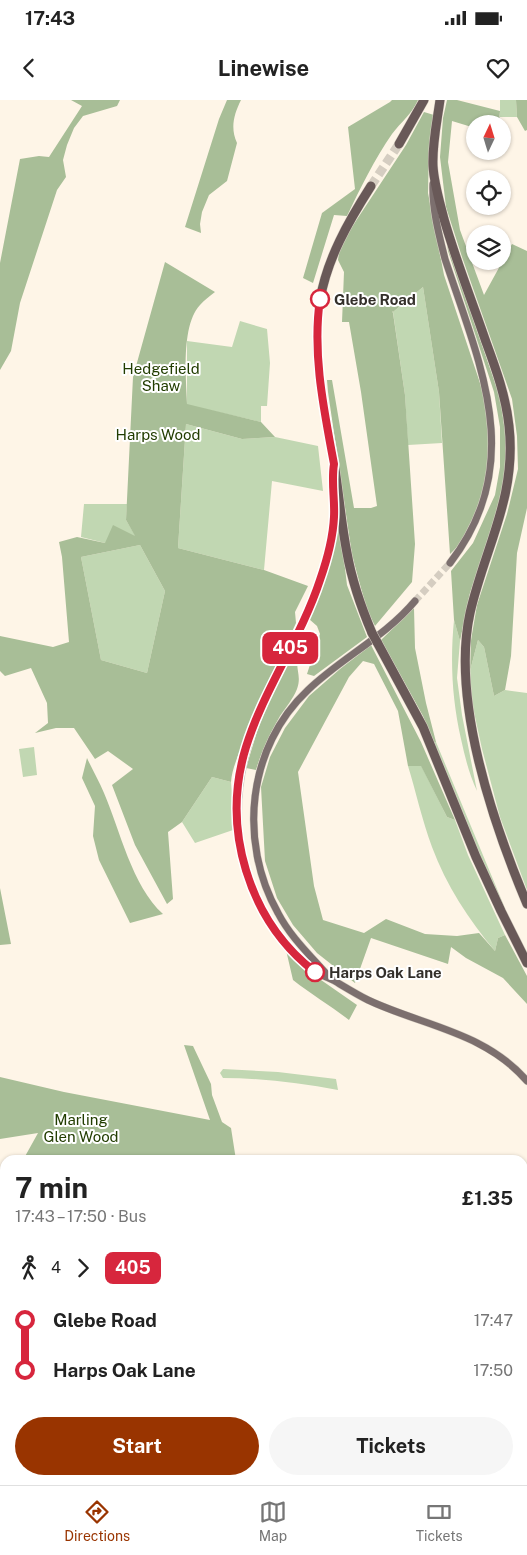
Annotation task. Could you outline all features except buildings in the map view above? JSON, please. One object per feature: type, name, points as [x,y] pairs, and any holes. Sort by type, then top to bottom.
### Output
[{"type":"highway","points":[[399,144],[424,100]]},
{"type":"highway","points":[[440,100],[433,167],[438,194],[450,241],[500,381],[509,424],[511,453],[506,496],[470,613],[465,671],[471,721],[486,784],[505,846],[527,904]]},
{"type":"highway","points":[[371,186],[333,256],[323,284],[318,312],[318,356],[351,573],[363,612],[372,633],[423,727],[476,857],[500,911],[527,963]]},
{"type":"main road","points":[[433,167],[432,191],[439,238],[488,385],[494,412],[496,439],[495,465],[485,504],[467,541],[450,563]]},
{"type":"main road","points":[[334,464],[332,478],[334,517],[324,568],[316,592],[246,746],[239,784],[238,812],[242,857],[250,886],[261,910],[276,933],[294,954],[315,972],[368,1000],[483,1044],[503,1058],[527,1081]]},
{"type":"main road","points":[[332,980],[295,938],[279,916],[268,893],[254,840],[253,811],[256,786],[271,740],[299,699],[319,680],[398,619],[415,601]]},
{"type":"green space","points":[[71,100],[120,100],[117,106],[83,116],[74,128],[63,160],[66,177],[57,190],[20,303],[11,351],[0,370],[0,263],[20,159],[39,156],[49,157],[82,106]]},
{"type":"green space","points":[[227,100],[241,100],[236,111],[233,126],[237,143],[227,181],[209,195],[202,212],[201,233],[185,227],[219,119]]},
{"type":"green space","points":[[392,100],[418,100],[413,110],[392,134],[379,154],[347,216],[334,215],[313,283],[303,278],[322,213],[355,189],[348,127]]},
{"type":"green space","points":[[447,100],[457,100],[500,111],[500,115],[466,115],[466,125],[452,121],[448,162],[460,230],[466,246],[466,268],[446,207],[440,157],[443,118]]},
{"type":"green space","points":[[500,100],[516,100],[517,117],[500,115]]},
{"type":"green space","points":[[516,100],[527,100],[527,130],[525,131],[517,117]]},
{"type":"green space","points":[[424,112],[434,115],[429,149],[428,193],[444,275],[481,386],[490,421],[490,459],[483,499],[460,544],[450,554],[439,392],[423,287],[392,311],[405,395],[415,544],[412,582],[375,626],[367,610],[352,555],[328,392],[327,380],[332,380],[354,508],[377,506],[349,322],[342,322],[344,272],[338,260],[340,245],[406,145]]},
{"type":"green space","points":[[447,244],[500,397],[506,438],[505,477],[493,526],[470,593],[460,641],[454,620],[451,571],[473,543],[495,495],[500,467],[500,427],[494,392]]},
{"type":"green space","points":[[512,244],[527,251],[527,508],[517,553],[511,656],[505,690],[494,696],[484,647],[478,640],[470,671],[471,640],[477,605],[507,514],[518,469],[517,436],[512,399],[467,270],[475,270],[484,295],[498,270],[511,270]]},
{"type":"green space","points":[[165,262],[215,292],[200,305],[190,325],[186,352],[187,404],[261,422],[275,437],[242,439],[186,424],[178,548],[264,570],[308,586],[295,612],[296,623],[239,754],[231,782],[212,777],[182,822],[168,832],[173,899],[167,904],[135,845],[112,785],[133,769],[108,751],[95,759],[74,728],[56,728],[35,733],[48,723],[47,703],[31,668],[5,676],[0,671],[0,636],[53,647],[69,642],[59,542],[77,537],[105,543],[113,525],[135,536],[126,520],[133,377]],"holes":[[[140,545],[165,591],[147,673],[101,660],[81,557]]]},
{"type":"green space","points":[[423,287],[439,392],[442,443],[408,445],[405,395],[393,312]]},
{"type":"green space","points":[[240,321],[267,329],[270,363],[267,406],[261,406],[261,422],[187,405],[187,341],[232,347]]},
{"type":"green space","points":[[186,424],[242,439],[275,437],[318,446],[323,491],[272,481],[264,570],[178,548]]},
{"type":"green space","points":[[84,504],[127,504],[126,520],[136,537],[105,543],[81,537]]},
{"type":"green space","points":[[339,518],[347,585],[367,637],[314,676],[307,674],[320,634],[317,626],[309,619],[328,570]]},
{"type":"green space","points":[[140,545],[165,591],[147,673],[101,660],[81,557]]},
{"type":"green space","points":[[414,608],[415,648],[436,742],[433,742],[423,716],[381,640]]},
{"type":"green space","points":[[454,620],[460,641],[457,678],[462,715],[477,791],[461,739],[454,695],[452,650]]},
{"type":"green space","points":[[303,628],[309,633],[309,643],[302,650],[297,662],[299,682],[297,689],[273,729],[256,770],[246,768],[262,715]]},
{"type":"green space","points":[[478,640],[484,647],[494,696],[505,690],[527,693],[527,890],[500,817],[472,703],[470,671]]},
{"type":"green space","points":[[371,645],[421,742],[455,820],[447,817],[421,766],[408,766],[398,711],[374,664],[363,661],[349,677],[298,772],[314,886],[323,920],[364,933],[386,919],[425,934],[457,936],[479,933],[495,951],[498,938],[505,935],[527,976],[527,1004],[503,978],[466,958],[451,947],[448,964],[371,938],[355,983],[317,953],[293,925],[277,898],[265,861],[261,787],[270,757],[285,728],[309,696]]},
{"type":"green space","points":[[433,742],[436,742],[507,913],[503,911]]},
{"type":"green space","points":[[34,747],[37,775],[23,777],[19,749]]},
{"type":"green space","points":[[87,758],[104,793],[135,873],[152,902],[163,914],[130,923],[99,860],[93,836],[95,806],[82,778]]},
{"type":"green space","points":[[421,765],[447,817],[455,820],[468,855],[505,935],[498,938],[495,951],[459,902],[444,875],[432,847],[408,766]]},
{"type":"green space","points":[[212,777],[231,782],[233,830],[195,843],[182,822]]},
{"type":"green space","points":[[0,888],[11,944],[0,945]]},
{"type":"green space","points":[[286,950],[311,973],[357,1005],[349,1020],[293,980]]},
{"type":"green space","name":"Marling Glen Wood","points":[[184,1045],[193,1046],[211,1084],[212,1095],[222,1122],[231,1128],[235,1155],[26,1155],[38,1133],[0,1139],[0,1077],[64,1092],[210,1120]]},
{"type":"green space","points":[[223,1069],[278,1072],[336,1079],[338,1090],[281,1081],[223,1078],[220,1073]]},
{"type":"tunnel","points":[[371,186],[399,144]]},
{"type":"tunnel","points":[[415,601],[450,563]]},
{"type":"bus line","name":"405","points":[[315,972],[304,964],[281,940],[268,922],[250,886],[242,857],[238,812],[239,784],[246,746],[256,720],[316,592],[328,555],[334,517],[332,478],[334,464],[318,356],[317,326],[320,299]]},
{"type":"place","name":"Glebe Road","points":[[320,299]]},
{"type":"place","name":"Harps Oak Lane","points":[[315,972]]},
{"type":"park label","name":"Hedgefield Shaw","points":[[161,376]]},
{"type":"park label","name":"Harps Wood","points":[[158,434]]}]
